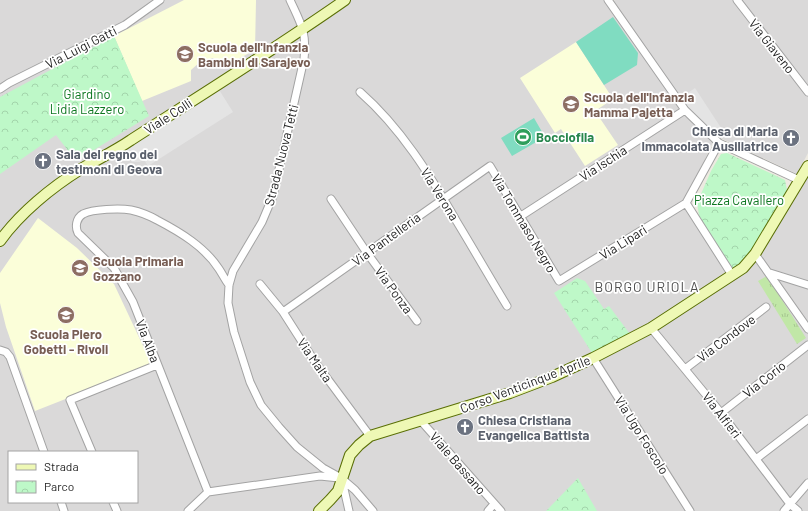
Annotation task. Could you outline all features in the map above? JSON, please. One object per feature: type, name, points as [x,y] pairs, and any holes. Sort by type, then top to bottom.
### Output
[{"type":"street","name":"Via Luigi Gatti","points":[[0,89],[125,24],[160,0]]},
{"type":"street","name":"Strada Nuova Tetti","points":[[290,0],[306,37],[304,59],[273,196],[262,222],[233,271],[229,285],[228,303],[234,332],[250,382],[260,405],[297,447],[323,468],[341,478],[355,490],[373,511]]},
{"type":"street","name":"Viale Colli","points":[[0,242],[9,228],[32,205],[80,170],[121,147],[303,29],[345,0]]},
{"type":"street","points":[[608,0],[685,110],[719,143],[799,180]]},
{"type":"street","name":"Via Giaveno","points":[[737,0],[808,92]]},
{"type":"street","name":"Via Verona","points":[[360,92],[372,103],[410,147],[443,198],[507,306]]},
{"type":"street","name":"Via Ischia","points":[[520,216],[685,110]]},
{"type":"street","points":[[719,143],[686,203],[732,275]]},
{"type":"street","name":"Via Pantelleria","points":[[283,312],[490,166]]},
{"type":"street","name":"Via Tommaso Negro","points":[[490,166],[560,281]]},
{"type":"street","name":"Corso Venticinque Aprile","points":[[319,511],[338,491],[341,478],[350,455],[370,436],[510,393],[552,377],[651,328],[743,268],[755,254],[808,166]]},
{"type":"street","name":"Via Ponza","points":[[331,199],[367,253],[417,321]]},
{"type":"street","name":"Via Lipari","points":[[560,281],[686,203]]},
{"type":"street","name":"Via Alba","points":[[208,492],[133,302],[117,273],[102,255],[78,233],[76,229],[78,219],[83,214],[121,209],[133,210],[156,219],[197,245],[219,269],[229,285]]},
{"type":"street","points":[[755,254],[770,273],[808,329]]},
{"type":"street","points":[[770,273],[808,285]]},
{"type":"street","name":"Via Malta","points":[[260,284],[283,312],[315,362],[370,436]]},
{"type":"street","name":"Via Condove","points":[[685,369],[766,307]]},
{"type":"street","name":"Via Alfieri","points":[[651,328],[721,413],[790,504],[798,511]]},
{"type":"street","name":"Via Corio","points":[[721,413],[808,345]]},
{"type":"street","points":[[0,350],[6,352],[10,357],[44,451]]},
{"type":"street","name":"Via Ugo Foscolo","points":[[593,358],[690,511]]},
{"type":"street","points":[[92,451],[70,400],[157,365]]},
{"type":"street","points":[[756,459],[808,419]]},
{"type":"street","name":"Viale Bassano","points":[[421,421],[501,511]]},
{"type":"street","points":[[188,511],[208,492],[320,476],[341,478],[349,511]]},
{"type":"street","points":[[784,511],[808,483]]},
{"type":"street","name":"Viale Bassano","points":[[488,511],[494,504]]},
{"type":"shaded area","points":[[0,0],[608,0],[610,4],[615,0],[808,0],[808,153],[797,174],[716,136],[684,203],[729,274],[808,176],[808,511],[0,511]]},
{"type":"shaded area","name":"Scuola dell'Infanzia Bambini di Sarajevo","points":[[184,0],[256,0],[255,50],[227,65],[213,58],[200,62],[191,70],[191,81],[142,101],[114,36]]},
{"type":"shaded area","name":"Scuola dell'Infanzia Mamma Pajetta","points":[[576,42],[613,99],[595,111],[618,145],[585,166],[561,129],[555,133],[520,78]]},
{"type":"shaded area","points":[[216,85],[233,112],[148,166],[143,158],[140,162],[132,162],[121,147]]},
{"type":"shaded area","points":[[695,88],[727,137],[700,125],[678,100]]},
{"type":"shaded area","name":"Scuola Piero Gobetti - Rivoli","points":[[38,218],[77,248],[114,284],[152,365],[35,411],[6,327],[0,303],[0,273]]},
{"type":"green space","points":[[613,17],[638,53],[637,65],[604,85],[576,42]]},
{"type":"green space","name":"Giardino Lidia Lazzero","points":[[114,36],[149,116],[76,161],[56,135],[0,174],[0,97]]},
{"type":"green space","name":"Bocciofila","points":[[534,118],[545,137],[512,156],[501,138]]},
{"type":"green space","name":"Piazza Cavallero","points":[[727,153],[785,180],[787,190],[749,259],[733,269],[723,257],[700,221],[697,203],[711,171],[721,154]]},
{"type":"green space","points":[[767,276],[806,338],[797,344],[758,281]]},
{"type":"green space","points":[[577,278],[585,281],[604,309],[609,306],[630,334],[592,353],[554,293]]},
{"type":"green space","points":[[578,478],[597,511],[546,511]]},
{"type":"place","name":"Scuola dell'Infanzia Bambini di Sarajevo","points":[[185,54]]},
{"type":"place","name":"Scuola dell'Infanzia Mamma Pajetta","points":[[571,104]]},
{"type":"place","name":"Bocciofila","points":[[523,137]]},
{"type":"place","name":"Chiesa di Maria Immacolata Ausiliatrice","points":[[791,138]]},
{"type":"place","name":"Sala del regno dei testimoni di Geova","points":[[43,161]]},
{"type":"place","name":"Scuola Primaria Gozzano","points":[[80,268]]},
{"type":"place","name":"Scuola Piero Gobetti - Rivoli","points":[[66,315]]},
{"type":"place","name":"Chiesa Cristiana Evangelica Battista","points":[[465,427]]},
{"type":"district","name":"BORGO URIOLA","points":[[647,286]]}]
